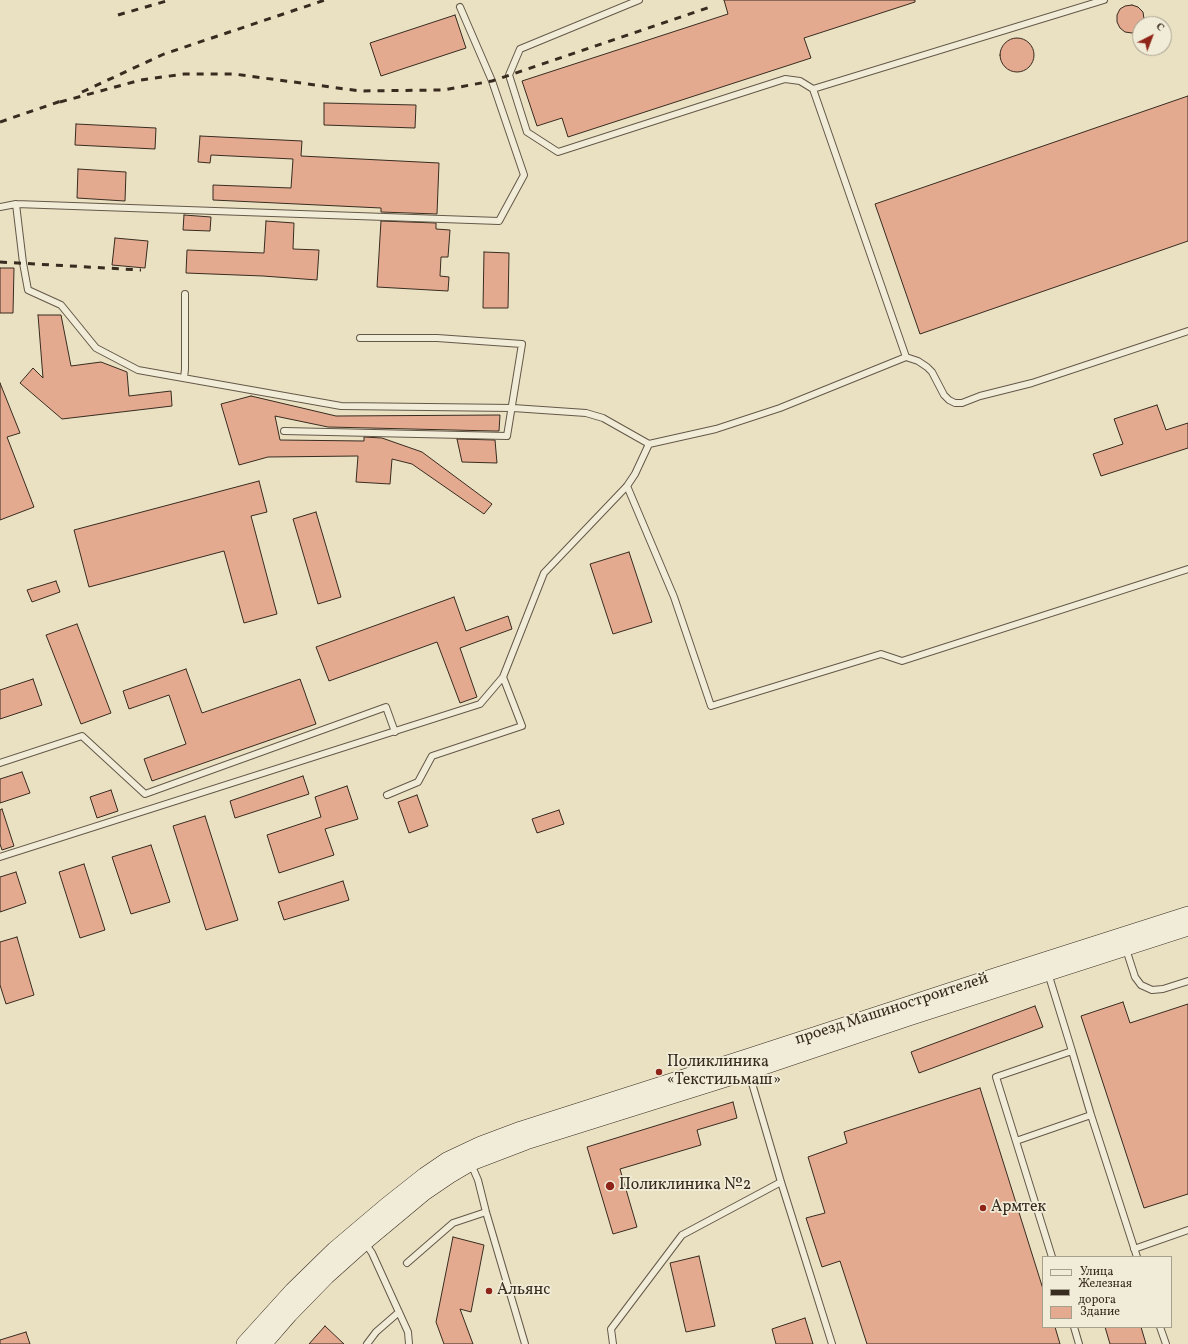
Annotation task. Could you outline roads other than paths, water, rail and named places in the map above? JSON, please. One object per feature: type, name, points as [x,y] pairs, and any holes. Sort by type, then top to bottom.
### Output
[{"type":"main road","name":"проезд Машиностроителей","points":[[246,1344],[293,1291],[335,1250],[425,1176],[447,1161],[481,1145],[521,1130],[909,1017],[1188,914]]},
{"type":"main road","name":"проезд Машиностроителей","points":[[1046,967],[1125,948],[1188,928]]},
{"type":"main road","name":"проезд Машиностроителей","points":[[263,1344],[289,1314],[326,1276],[364,1242],[424,1192],[471,1162],[526,1141],[747,1065]]},
{"type":"lane","points":[[639,0],[520,49],[509,75],[528,132],[558,152],[785,79],[800,81],[813,90],[906,357]]},
{"type":"lane","points":[[813,90],[1104,0]]},
{"type":"lane","points":[[0,207],[16,204],[499,222],[524,175],[492,81],[460,7]]},
{"type":"lane","points":[[16,204],[23,263],[28,290],[61,305],[96,348],[138,370],[341,406],[513,408],[586,413],[603,418],[649,444],[716,429],[780,408],[906,357],[918,361],[927,367],[932,372],[944,395],[949,400],[955,403],[962,403],[980,396],[1032,383],[1188,331]]},
{"type":"lane","points":[[184,378],[185,294]]},
{"type":"lane","points":[[284,431],[508,436],[522,344],[437,338],[360,338]]},
{"type":"lane","points":[[0,856],[480,704],[503,677],[544,573],[627,486],[635,474],[649,444]]},
{"type":"lane","points":[[627,486],[674,597],[711,706],[881,654],[902,661],[1188,569]]},
{"type":"lane","points":[[387,795],[418,782],[432,756],[522,726],[503,677]]},
{"type":"lane","points":[[0,763],[82,736],[145,794],[386,707],[395,732]]},
{"type":"lane","points":[[1125,948],[1135,977],[1141,985],[1152,990],[1163,989],[1188,981]]},
{"type":"lane","points":[[1046,967],[1091,1115],[1137,1256]]},
{"type":"lane","points":[[1052,1256],[996,1077],[1072,1051]]},
{"type":"lane","points":[[747,1065],[781,1182],[832,1344]]},
{"type":"lane","points":[[1016,1141],[1091,1115]]},
{"type":"lane","points":[[471,1162],[478,1180],[525,1344]]},
{"type":"lane","points":[[613,1344],[611,1329],[682,1235],[781,1182]]},
{"type":"lane","points":[[407,1263],[453,1223],[486,1212]]},
{"type":"lane","points":[[1134,1249],[1188,1230]]},
{"type":"lane","points":[[364,1242],[372,1253],[408,1332],[409,1344]]},
{"type":"lane","points":[[367,1344],[376,1332],[399,1312]]},
{"type":"lane","points":[[1074,1328],[1079,1344]]},
{"type":"lane","points":[[1160,1328],[1166,1344]]},
{"type":"railway","points":[[118,15],[170,0]]},
{"type":"railway","points":[[82,92],[164,54],[325,0]]},
{"type":"railway","points":[[60,102],[141,80],[184,74],[234,74],[360,91],[443,90],[492,81],[710,7]]},
{"type":"railway","points":[[0,122],[64,100]]},
{"type":"railway","points":[[0,262],[141,270]]},
{"type":"place","name":"Поликлиника «Текстильмаш»","points":[[659,1072]]},
{"type":"place","name":"Поликлиника №2","points":[[610,1186]]},
{"type":"place","name":"Армтек","points":[[983,1208]]},
{"type":"place","name":"Альянс","points":[[489,1291]]}]
